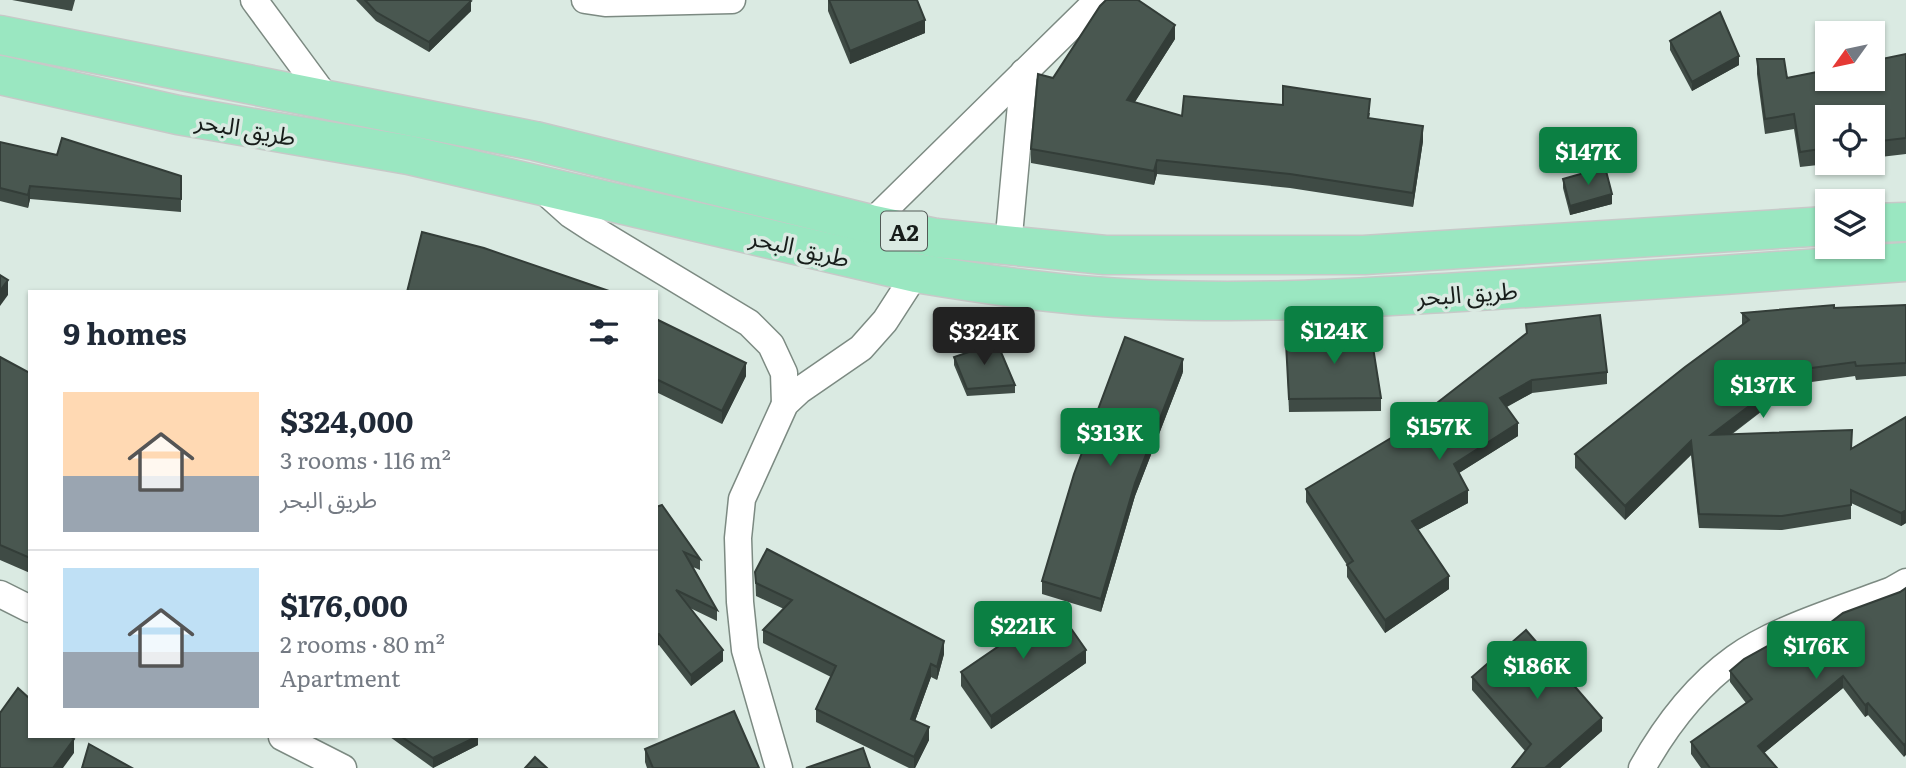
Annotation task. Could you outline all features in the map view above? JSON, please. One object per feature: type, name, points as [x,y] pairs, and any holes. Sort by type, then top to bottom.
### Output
[{"type":"highway","name":"طريق البحر","points":[[15,38],[535,141],[936,238],[1008,246],[1105,255],[1364,255],[1815,227]]},
{"type":"highway","points":[[14,78],[15,38]]},
{"type":"highway","name":"طريق البحر","points":[[14,78],[178,116],[409,155],[916,273],[1079,295],[1174,300],[1282,300],[1427,294],[1906,262]]},
{"type":"highway","points":[[1885,223],[1906,222]]},
{"type":"street","points":[[254,0],[327,99]]},
{"type":"street","points":[[585,0],[605,3],[732,0]]},
{"type":"street","points":[[870,224],[1097,0]]},
{"type":"street","points":[[1008,246],[1024,72]]},
{"type":"street","points":[[539,186],[582,222],[748,323],[771,345],[784,373],[785,404]]},
{"type":"street","points":[[779,768],[746,650],[740,602],[738,538],[742,499],[785,404],[800,390],[861,348],[885,321],[916,273]]},
{"type":"street","points":[[1642,768],[1669,723],[1735,659],[1775,636],[1906,582]]},
{"type":"street","points":[[0,594],[28,608]]},
{"type":"street","points":[[284,738],[329,765]]},
{"type":"building","points":[[365,0],[471,1],[429,42],[376,12]]},
{"type":"building","points":[[829,0],[917,0],[925,20],[850,51]]},
{"type":"building","points":[[1106,0],[1138,0],[1175,25],[1127,100],[1182,116],[1184,96],[1283,105],[1283,86],[1370,99],[1368,118],[1423,126],[1413,193],[1290,174],[1157,160],[1154,171],[1031,149],[1038,74],[1053,78]]},
{"type":"building","points":[[1720,12],[1739,56],[1692,82],[1670,41]]},
{"type":"building","points":[[1906,54],[1906,138],[1885,140],[1885,105],[1815,105],[1815,150],[1800,152],[1794,114],[1765,119],[1757,59],[1784,59],[1787,78],[1815,72],[1815,91],[1885,91],[1885,58]]},
{"type":"building","points":[[62,138],[181,176],[181,199],[30,186],[28,195],[0,188],[0,142],[57,155]]},
{"type":"building","points":[[1605,167],[1612,194],[1570,206],[1563,179]]},
{"type":"building","points":[[422,232],[484,248],[606,290],[408,290]]},
{"type":"building","points":[[0,275],[8,280],[0,291]]},
{"type":"building","points":[[1834,305],[1834,308],[1906,305],[1906,363],[1856,366],[1855,362],[1797,370],[1711,435],[1852,430],[1851,449],[1906,417],[1906,510],[1901,513],[1851,490],[1851,505],[1782,516],[1699,514],[1691,441],[1625,506],[1575,454],[1749,320],[1742,313]]},
{"type":"building","points":[[1600,315],[1607,372],[1532,380],[1500,398],[1518,423],[1454,464],[1468,490],[1412,521],[1449,576],[1385,620],[1347,565],[1353,561],[1306,489],[1406,429],[1403,424],[1424,413],[1527,333],[1526,324]]},
{"type":"building","points":[[658,320],[746,363],[722,411],[658,380]]},
{"type":"building","points":[[1369,322],[1381,398],[1289,399],[1286,343]]},
{"type":"building","points":[[1125,337],[1183,359],[1135,483],[1101,599],[1042,581],[1074,474]]},
{"type":"building","points":[[995,338],[1015,385],[967,389],[954,357],[975,350],[974,348]]},
{"type":"building","points":[[0,357],[28,372],[28,557],[0,545]]},
{"type":"building","points":[[662,505],[700,559],[684,552],[717,610],[676,590],[723,650],[691,675],[658,634],[658,506]]},
{"type":"building","points":[[767,549],[944,641],[937,667],[931,664],[911,719],[929,727],[914,757],[816,709],[836,666],[763,630],[792,600],[756,583],[755,572]]},
{"type":"building","points":[[1906,588],[1904,745],[1868,703],[1865,705],[1843,676],[1758,746],[1777,768],[1710,768],[1691,742],[1752,699],[1730,671],[1744,659],[1782,638],[1791,653],[1843,613]]},
{"type":"building","points":[[1056,607],[1086,650],[991,716],[961,672]]},
{"type":"building","points":[[1526,630],[1602,718],[1545,768],[1512,768],[1531,744],[1472,677]]},
{"type":"building","points":[[18,688],[28,697],[28,738],[74,739],[53,768],[0,768],[0,713]]},
{"type":"building","points":[[734,711],[759,768],[653,768],[645,749]]},
{"type":"building","points":[[403,738],[474,738],[433,758]]},
{"type":"building","points":[[89,744],[132,768],[82,768]]},
{"type":"building","points":[[863,748],[870,768],[806,768]]},
{"type":"building","points":[[535,757],[547,768],[525,768]]}]
